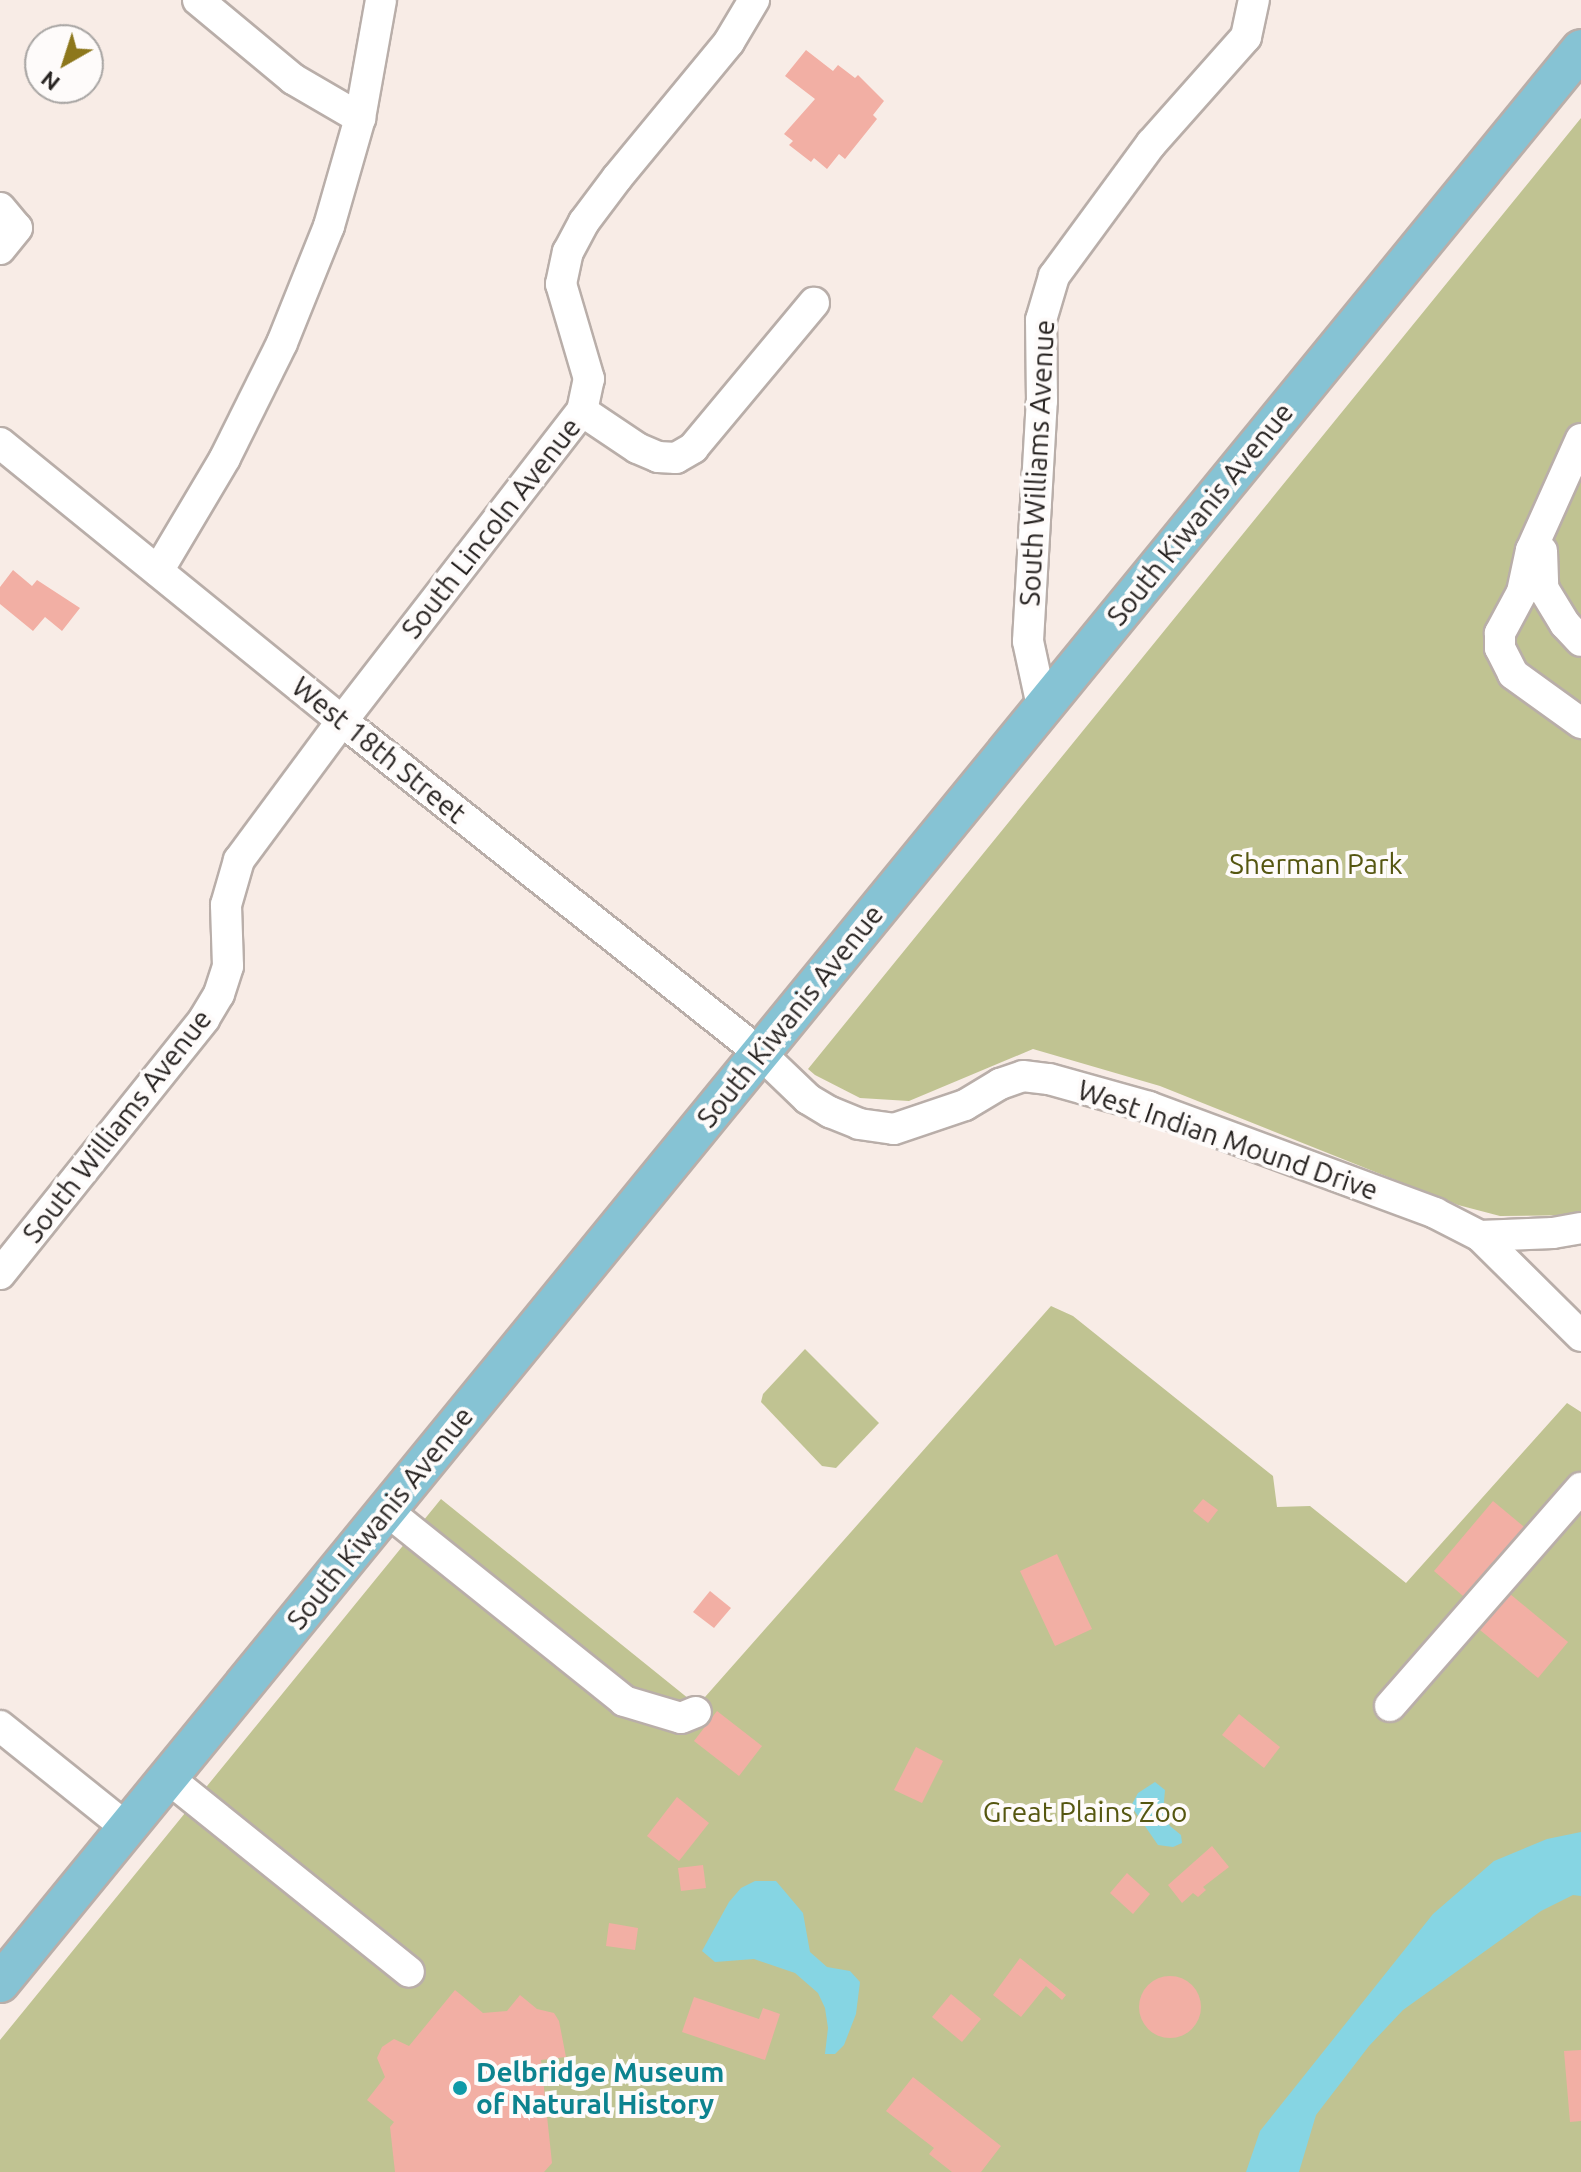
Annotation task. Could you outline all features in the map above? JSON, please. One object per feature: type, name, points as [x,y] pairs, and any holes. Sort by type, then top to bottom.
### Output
[{"type":"main road","name":"South Kiwanis Avenue","points":[[0,1983],[1581,49]]},
{"type":"street","points":[[198,0],[293,79],[360,118]]},
{"type":"street","points":[[158,571],[225,458],[282,343],[329,226],[360,118],[381,0]]},
{"type":"street","name":"South Lincoln Avenue","points":[[342,721],[582,411],[589,379],[561,284],[568,252],[600,200],[729,42],[754,0]]},
{"type":"street","name":"South Williams Avenue","points":[[1042,706],[1028,641],[1042,401],[1041,320],[1054,276],[1151,144],[1246,37],[1254,0]]},
{"type":"street","points":[[582,411],[637,448],[658,457],[676,458],[693,448],[814,303]]},
{"type":"street","points":[[1581,439],[1531,550],[1522,592],[1500,633],[1500,648],[1513,674],[1581,723]]},
{"type":"street","name":"West 18th Street","points":[[0,443],[342,721],[760,1053]]},
{"type":"street","points":[[1539,537],[1543,588],[1558,615],[1581,641]]},
{"type":"street","name":"South Williams Avenue","points":[[0,1274],[204,1019],[219,994],[228,966],[226,905],[239,860],[342,721]]},
{"type":"street","name":"West Indian Mound Drive","points":[[760,1053],[808,1099],[859,1124],[894,1129],[965,1105],[1000,1084],[1023,1076],[1095,1090],[1149,1107],[1435,1213],[1480,1236],[1553,1233],[1581,1228]]},
{"type":"street","points":[[1480,1236],[1581,1336]]},
{"type":"street","points":[[1390,1706],[1581,1488]]},
{"type":"street","points":[[386,1510],[624,1701],[681,1718],[696,1712]]},
{"type":"street","points":[[0,1726],[127,1828]]},
{"type":"street","points":[[168,1778],[409,1972]]},
{"type":"green space","name":"Sherman Park","points":[[1581,118],[1581,1215],[1500,1216],[1458,1205],[1160,1086],[1033,1049],[909,1101],[860,1098],[815,1075],[808,1069]]},
{"type":"green space","name":"Great Plains Zoo","points":[[1051,1306],[1073,1316],[1273,1476],[1277,1507],[1310,1506],[1406,1583],[1567,1403],[1581,1412],[1581,2172],[0,2172],[0,2040],[441,1499],[694,1703],[705,1697]]},
{"type":"green space","points":[[805,1349],[879,1423],[836,1468],[822,1466],[761,1402],[763,1394]]},
{"type":"water","points":[[1155,1782],[1165,1790],[1163,1813],[1170,1826],[1181,1835],[1182,1843],[1173,1847],[1158,1845],[1131,1806],[1138,1793]]},
{"type":"water","points":[[1581,1832],[1581,1896],[1573,1895],[1541,1911],[1403,2010],[1369,2046],[1316,2115],[1299,2172],[1246,2172],[1260,2131],[1433,1914],[1494,1861],[1547,1839]]},
{"type":"water","points":[[755,1881],[776,1881],[803,1913],[810,1952],[827,1967],[850,1971],[860,1982],[856,2014],[844,2045],[835,2054],[825,2054],[828,2028],[825,2008],[818,1993],[795,1973],[754,1959],[715,1962],[702,1951],[729,1902],[741,1888]]},
{"type":"building","points":[[806,50],[833,71],[838,65],[855,78],[858,75],[884,101],[873,115],[877,119],[845,159],[839,154],[827,169],[814,158],[811,162],[789,145],[793,141],[784,134],[815,99],[785,76]]},
{"type":"building","points":[[13,570],[32,586],[37,580],[80,608],[62,631],[45,617],[33,631],[0,604],[0,587]]},
{"type":"building","points":[[1203,1499],[1218,1510],[1208,1523],[1193,1511]]},
{"type":"building","points":[[1493,1501],[1529,1531],[1470,1602],[1434,1571]]},
{"type":"building","points":[[1057,1554],[1092,1629],[1055,1646],[1020,1571]]},
{"type":"building","points":[[710,1591],[731,1608],[714,1628],[693,1612]]},
{"type":"building","points":[[1510,1594],[1568,1642],[1538,1678],[1480,1630]]},
{"type":"building","points":[[717,1711],[762,1746],[739,1776],[694,1741]]},
{"type":"building","points":[[1239,1714],[1280,1747],[1264,1768],[1222,1735]]},
{"type":"building","points":[[916,1747],[943,1761],[922,1803],[894,1790]]},
{"type":"building","points":[[677,1797],[709,1823],[679,1861],[647,1836]]},
{"type":"building","points":[[1212,1846],[1229,1867],[1203,1887],[1206,1890],[1198,1897],[1193,1893],[1182,1903],[1168,1885]]},
{"type":"building","points":[[703,1865],[706,1888],[681,1891],[678,1868]]},
{"type":"building","points":[[1127,1873],[1150,1894],[1133,1914],[1110,1893]]},
{"type":"building","points":[[609,1923],[638,1928],[635,1950],[606,1946]]},
{"type":"building","points":[[1020,1958],[1066,1995],[1062,2000],[1046,1986],[1021,2017],[993,1995]]},
{"type":"building","points":[[1170,1976],[1182,1978],[1192,1985],[1199,1995],[1199,2019],[1192,2029],[1182,2036],[1170,2038],[1158,2036],[1148,2029],[1141,2019],[1139,2007],[1141,1995],[1148,1985],[1158,1978]]},
{"type":"building","name":"Delbridge Museum of Natural History","points":[[455,1990],[483,2013],[507,2011],[520,1995],[537,2009],[554,2013],[559,2021],[566,2057],[541,2060],[552,2163],[544,2172],[395,2172],[390,2127],[394,2122],[367,2100],[385,2077],[377,2058],[382,2047],[394,2039],[409,2046]]},
{"type":"building","points":[[951,1994],[981,2019],[962,2042],[932,2017]]},
{"type":"building","points":[[694,1997],[759,2019],[763,2008],[780,2014],[765,2060],[682,2032]]},
{"type":"building","points":[[1581,2050],[1581,2121],[1570,2122],[1564,2051]]},
{"type":"building","points":[[913,2077],[1001,2146],[981,2172],[952,2172],[929,2154],[934,2148],[886,2111]]},
{"type":"place","name":"Delbridge Museum of Natural History","points":[[460,2088]]}]
